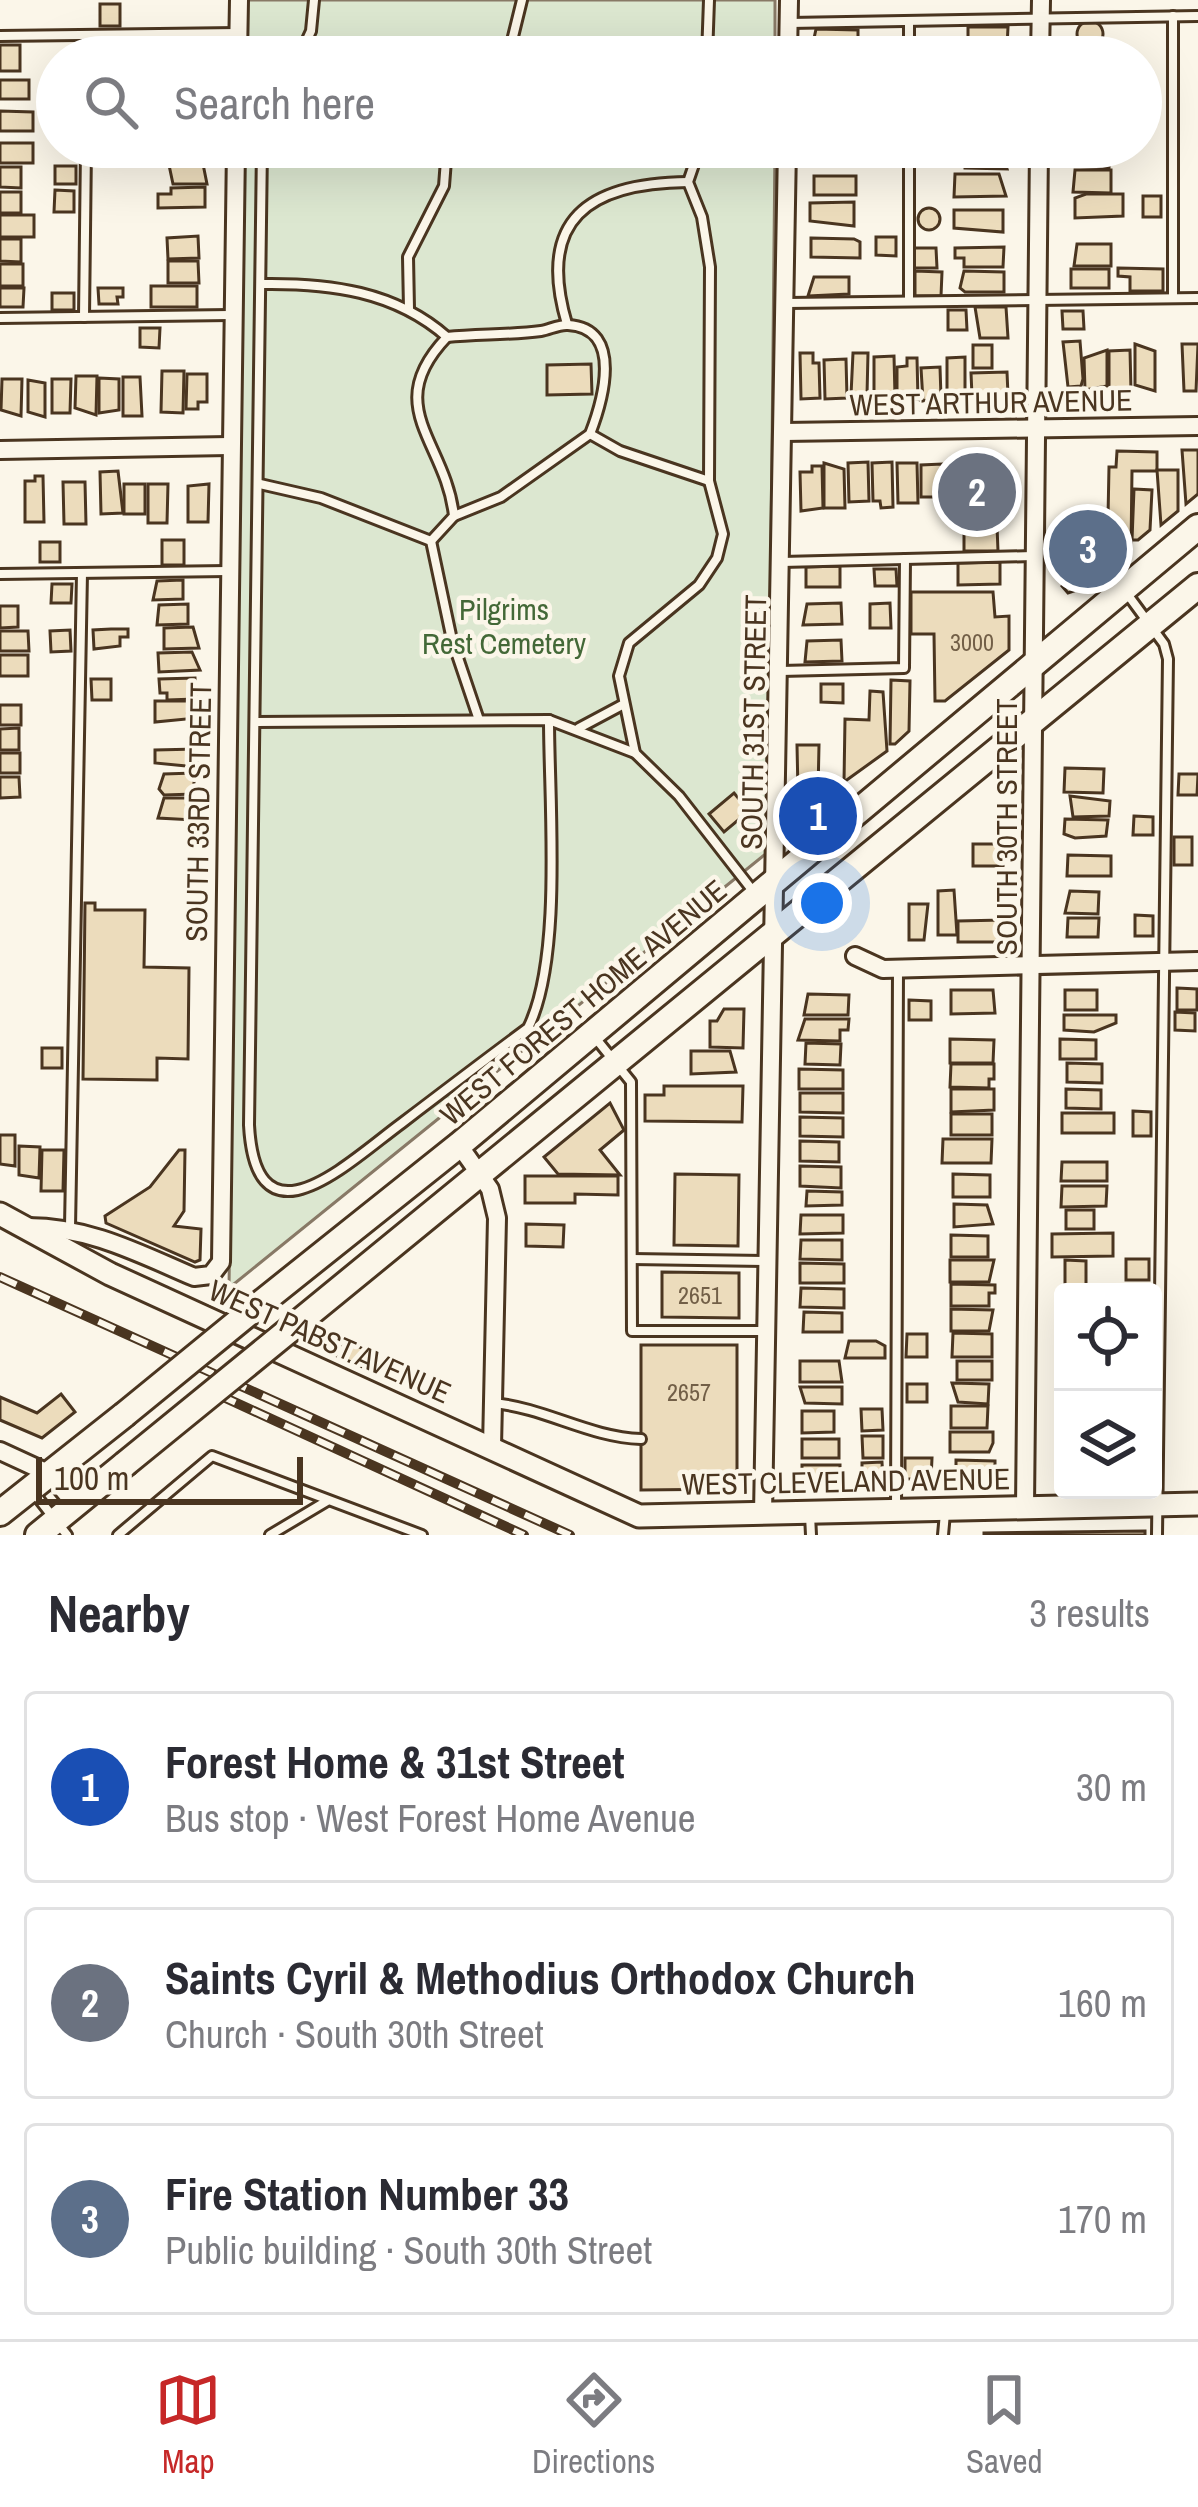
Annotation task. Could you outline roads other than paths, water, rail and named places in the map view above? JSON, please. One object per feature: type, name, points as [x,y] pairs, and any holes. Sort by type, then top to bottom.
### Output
[{"type":"main road","name":"WEST FOREST HOME AVENUE","points":[[0,1513],[459,1145],[1198,527]]},
{"type":"main road","points":[[59,1524],[125,1464],[1198,586]]},
{"type":"street","points":[[238,33],[239,0]]},
{"type":"street","points":[[789,0],[789,36]]},
{"type":"street","name":"SOUTH 33RD STREET","points":[[22,1227],[70,1227],[194,1277],[211,1275],[221,1262],[236,168]]},
{"type":"street","name":"SOUTH 31ST STREET","points":[[763,1514],[788,168]]},
{"type":"street","name":"SOUTH 30TH STREET","points":[[1025,1507],[1039,168]]},
{"type":"street","name":"WEST ARTHUR AVENUE","points":[[784,433],[1198,426]]},
{"type":"street","points":[[0,449],[229,446]]},
{"type":"street","points":[[855,956],[883,969],[1198,961]]},
{"type":"street","points":[[459,1145],[482,1174],[496,1218],[492,1447]]},
{"type":"street","name":"WEST PABST AVENUE","points":[[0,1214],[110,1274],[639,1516]]},
{"type":"street","points":[[0,1451],[40,1482],[59,1524]]},
{"type":"street","name":"WEST CLEVELAND AVENUE","points":[[639,1516],[763,1514],[810,1524],[896,1511],[1198,1504]]},
{"type":"lane","points":[[305,36],[314,0]]},
{"type":"lane","points":[[513,36],[522,0]]},
{"type":"lane","points":[[708,36],[709,0]]},
{"type":"lane","points":[[789,23],[909,21],[1041,9],[1198,16]]},
{"type":"lane","points":[[1173,16],[1173,298]]},
{"type":"lane","points":[[909,21],[909,36]]},
{"type":"lane","points":[[0,36],[238,33]]},
{"type":"lane","points":[[84,317],[86,168]]},
{"type":"lane","points":[[262,168],[252,1166],[268,1184],[290,1192],[333,1179],[528,1028],[542,1000],[547,956],[550,720]]},
{"type":"lane","points":[[409,310],[408,257],[444,186],[445,168]]},
{"type":"lane","points":[[635,753],[619,676],[629,643],[699,585],[717,558],[723,534],[709,482],[710,266],[702,217],[688,182],[693,168]]},
{"type":"lane","points":[[909,168],[909,301]]},
{"type":"lane","points":[[567,324],[554,283],[554,256],[571,225],[598,197],[640,184],[688,182]]},
{"type":"lane","points":[[262,284],[349,289],[409,310],[447,337],[542,331],[567,324],[585,330],[601,347],[607,368],[604,398],[590,434],[501,497],[454,516],[431,542]]},
{"type":"lane","points":[[785,303],[1198,298]]},
{"type":"lane","points":[[0,318],[232,315]]},
{"type":"lane","points":[[447,337],[422,370],[414,395],[418,421],[451,489],[454,516]]},
{"type":"lane","points":[[590,434],[620,451],[709,482]]},
{"type":"lane","points":[[260,484],[321,498],[431,542]]},
{"type":"lane","points":[[431,542],[447,620],[478,720]]},
{"type":"lane","points":[[782,562],[1034,556]]},
{"type":"lane","points":[[781,671],[904,668],[905,559]]},
{"type":"lane","points":[[0,574],[228,571]]},
{"type":"lane","points":[[70,1227],[82,573]]},
{"type":"lane","points":[[1124,590],[1150,624],[1168,659],[1156,1535]]},
{"type":"lane","points":[[578,729],[625,704]]},
{"type":"lane","points":[[256,722],[550,720],[578,729],[635,753],[679,796],[757,896]]},
{"type":"lane","points":[[896,1511],[898,969]]},
{"type":"lane","points":[[592,1034],[631,1082],[632,1331],[765,1331]]},
{"type":"lane","points":[[632,1259],[765,1261]]},
{"type":"lane","points":[[493,1403],[533,1408],[608,1438],[641,1439]]},
{"type":"lane","points":[[118,1535],[212,1456],[422,1535]]},
{"type":"lane","points":[[270,1535],[328,1500]]},
{"type":"lane","points":[[943,1535],[945,1510]]},
{"type":"railway","points":[[0,1277],[570,1535]]},
{"type":"railway","points":[[219,1395],[524,1535]]},
{"type":"place","name":"Saints Cyril & Methodius Orthodox Church","points":[[977,492]]},
{"type":"place","name":"Fire Station Number 33","points":[[1088,549]]},
{"type":"place","name":"Forest Home & 31st Street","points":[[818,816]]},
{"type":"park label","name":"Pilgrims Rest Cemetery","points":[[504,626]]}]
